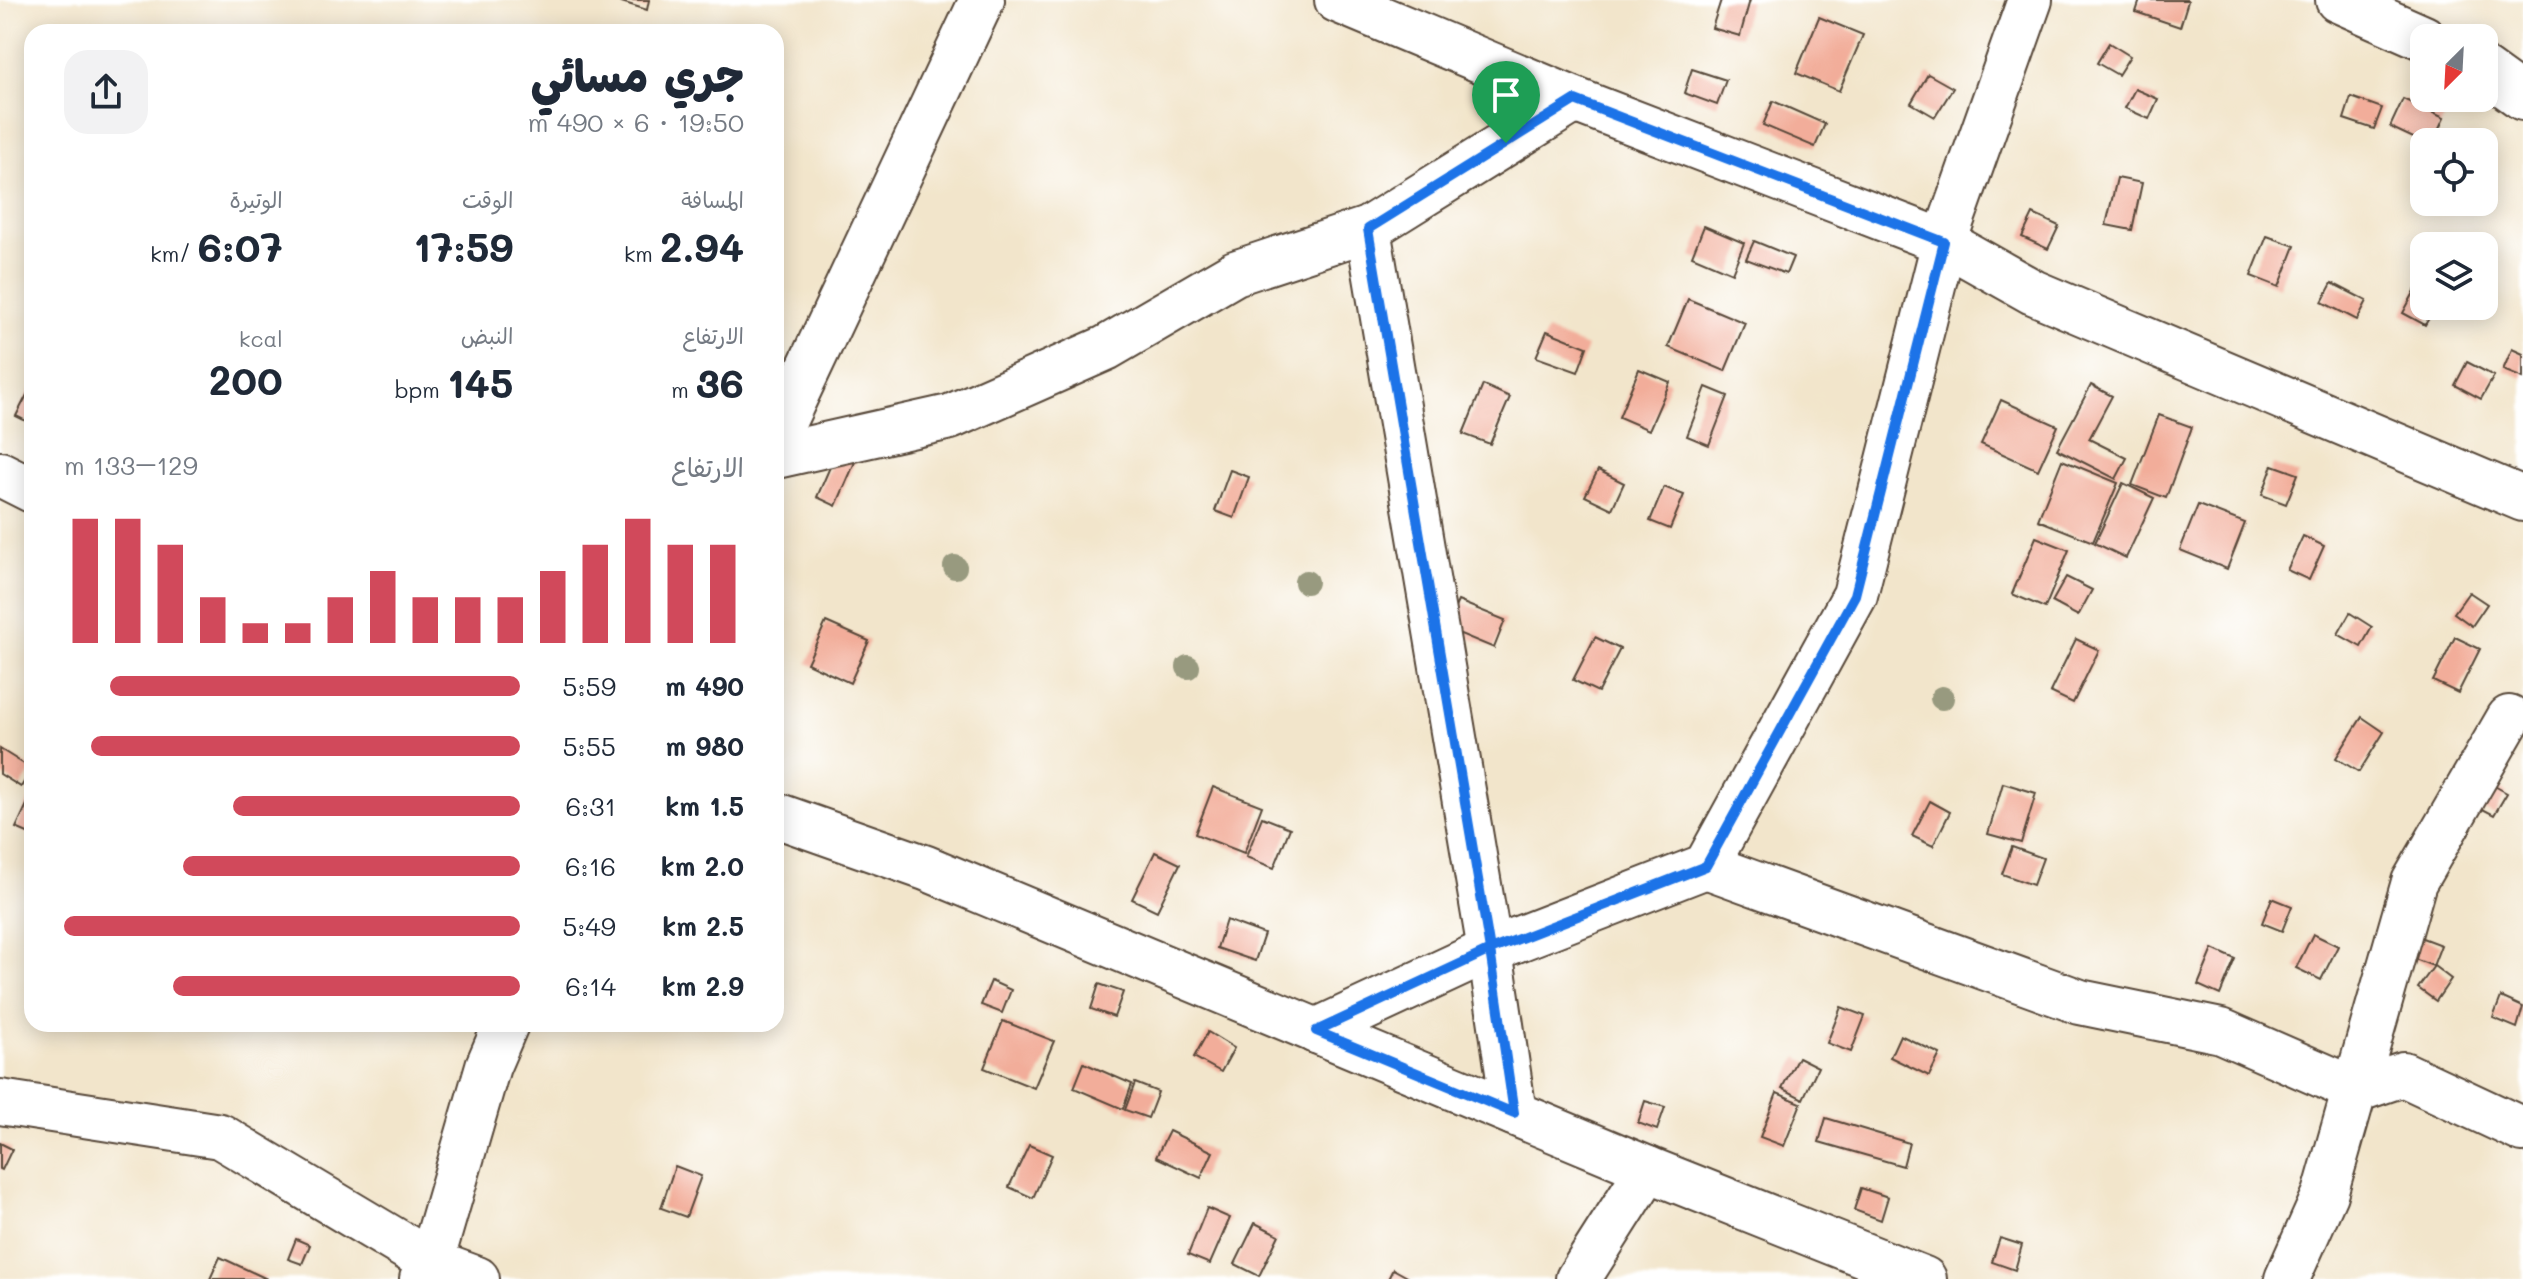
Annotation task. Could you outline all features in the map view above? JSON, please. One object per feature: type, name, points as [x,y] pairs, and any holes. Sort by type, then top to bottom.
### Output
[{"type":"street","points":[[784,421],[982,0]]},
{"type":"street","points":[[1337,0],[1575,100],[1944,242],[2033,292],[2523,499]]},
{"type":"street","points":[[1316,1031],[1490,950],[1706,866],[1855,595],[1944,242],[2030,0]]},
{"type":"street","points":[[2338,0],[2410,32]]},
{"type":"street","points":[[2498,80],[2523,98]]},
{"type":"street","points":[[784,454],[950,417],[1106,348],[1235,273],[1368,229],[1575,100]]},
{"type":"street","points":[[1368,229],[1490,950],[1514,1113]]},
{"type":"street","points":[[0,474],[24,486]]},
{"type":"street","points":[[2287,1279],[2325,1194],[2414,882],[2509,718]]},
{"type":"street","points":[[784,818],[926,868],[1648,1169],[1924,1279]]},
{"type":"street","points":[[1706,866],[2080,1002],[2221,1031],[2356,1090],[2403,1074],[2523,1130]]},
{"type":"street","points":[[426,1271],[488,1066],[503,1032]]},
{"type":"street","points":[[0,1102],[220,1136],[426,1271],[477,1279]]},
{"type":"street","points":[[1578,1279],[1648,1169]]},
{"type":"building","points":[[615,0],[649,0],[647,10]]},
{"type":"building","points":[[1721,0],[1750,0],[1740,36],[1712,28]]},
{"type":"building","points":[[2140,0],[2187,0],[2180,27],[2136,12]]},
{"type":"building","points":[[1819,17],[1863,35],[1839,91],[1796,73]]},
{"type":"building","points":[[2109,43],[2130,56],[2118,75],[2097,63]]},
{"type":"building","points":[[1692,69],[1726,80],[1717,105],[1684,93]]},
{"type":"building","points":[[1928,74],[1953,88],[1935,117],[1911,103]]},
{"type":"building","points":[[2135,89],[2158,99],[2149,119],[2125,108]]},
{"type":"building","points":[[2351,97],[2382,108],[2374,129],[2344,119]]},
{"type":"building","points":[[2403,99],[2410,102],[2410,112],[2431,112],[2444,118],[2439,128],[2410,128],[2410,136],[2390,127]]},
{"type":"building","points":[[1773,101],[1825,124],[1815,147],[1763,125]]},
{"type":"building","points":[[2117,178],[2142,183],[2132,230],[2106,225]]},
{"type":"building","points":[[2033,214],[2059,226],[2048,249],[2022,237]]},
{"type":"building","points":[[1704,226],[1744,243],[1732,273],[1692,256]]},
{"type":"building","points":[[2267,236],[2295,246],[2279,287],[2251,276]]},
{"type":"building","points":[[1754,241],[1793,257],[1786,274],[1746,259]]},
{"type":"building","points":[[2332,283],[2367,301],[2357,320],[2322,302]]},
{"type":"building","points":[[1688,299],[1745,323],[1725,371],[1668,347]]},
{"type":"building","points":[[2410,300],[2410,317],[2403,313]]},
{"type":"building","points":[[1547,331],[1587,347],[1578,372],[1536,357]]},
{"type":"building","points":[[2512,349],[2523,354],[2523,378],[2503,370]]},
{"type":"building","points":[[2467,362],[2494,376],[2481,399],[2455,385]]},
{"type":"building","points":[[1639,369],[1670,382],[1649,430],[1619,417]]},
{"type":"building","points":[[1483,385],[1510,397],[1490,444],[1463,434]]},
{"type":"building","points":[[2091,385],[2112,396],[2089,439],[2127,458],[2116,479],[2057,449]]},
{"type":"building","points":[[1706,387],[1728,396],[1709,445],[1687,436]]},
{"type":"building","points":[[2001,400],[2058,426],[2038,470],[1981,444]]},
{"type":"building","points":[[24,401],[24,420],[16,416]]},
{"type":"building","points":[[2159,415],[2192,427],[2166,498],[2132,485]]},
{"type":"building","points":[[836,453],[855,462],[836,506],[817,497]]},
{"type":"building","points":[[2062,460],[2118,483],[2093,542],[2038,520]]},
{"type":"building","points":[[2273,465],[2298,474],[2286,504],[2262,495]]},
{"type":"building","points":[[1230,470],[1249,477],[1234,518],[1215,511]]},
{"type":"building","points":[[1598,470],[1624,483],[1612,509],[1585,496]]},
{"type":"building","points":[[2123,483],[2154,498],[2126,558],[2095,543]]},
{"type":"building","points":[[1664,487],[1684,495],[1670,529],[1650,521]]},
{"type":"building","points":[[2198,505],[2245,523],[2227,569],[2180,550]]},
{"type":"building","points":[[2303,536],[2324,546],[2309,580],[2287,570]]},
{"type":"building","points":[[2036,537],[2069,550],[2045,608],[2012,594]]},
{"type":"building","points":[[2066,577],[2092,590],[2078,616],[2052,602]]},
{"type":"building","points":[[2469,592],[2487,604],[2472,626],[2454,613]]},
{"type":"building","points":[[1458,601],[1505,620],[1494,648],[1446,628]]},
{"type":"building","points":[[2350,613],[2372,627],[2361,647],[2338,634]]},
{"type":"building","points":[[826,622],[869,641],[850,683],[807,663]]},
{"type":"building","points":[[1595,637],[1620,649],[1598,692],[1573,680]]},
{"type":"building","points":[[2455,637],[2480,649],[2458,693],[2433,681]]},
{"type":"building","points":[[2076,639],[2099,650],[2073,703],[2050,692]]},
{"type":"building","points":[[2362,717],[2384,732],[2359,772],[2336,758]]},
{"type":"building","points":[[0,749],[24,764],[21,787],[0,774]]},
{"type":"building","points":[[2482,779],[2507,793],[2494,815],[2469,802]]},
{"type":"building","points":[[2003,783],[2036,793],[2021,843],[1988,834]]},
{"type":"building","points":[[1213,787],[1262,806],[1244,853],[1195,834]]},
{"type":"building","points":[[1930,801],[1950,812],[1933,846],[1912,836]]},
{"type":"building","points":[[24,811],[24,832],[16,828]]},
{"type":"building","points":[[1262,817],[1290,828],[1274,868],[1246,857]]},
{"type":"building","points":[[2012,847],[2043,858],[2033,885],[2002,874]]},
{"type":"building","points":[[1155,852],[1180,864],[1157,911],[1132,899]]},
{"type":"building","points":[[2272,898],[2292,906],[2282,931],[2262,923]]},
{"type":"building","points":[[1226,920],[1264,934],[1255,961],[1217,948]]},
{"type":"building","points":[[2313,934],[2338,946],[2321,980],[2296,968]]},
{"type":"building","points":[[2417,936],[2441,945],[2433,966],[2409,957]]},
{"type":"building","points":[[2213,949],[2235,959],[2220,995],[2198,985]]},
{"type":"building","points":[[2434,966],[2451,979],[2436,1001],[2418,988]]},
{"type":"building","points":[[991,981],[1011,990],[1002,1013],[981,1005]]},
{"type":"building","points":[[1099,984],[1123,992],[1114,1017],[1091,1009]]},
{"type":"building","points":[[2501,997],[2523,1007],[2517,1028],[2493,1018]]},
{"type":"building","points":[[1841,1007],[1865,1016],[1851,1052],[1827,1043]]},
{"type":"building","points":[[1003,1021],[1054,1041],[1034,1088],[984,1068]]},
{"type":"building","points":[[1208,1032],[1234,1048],[1221,1072],[1194,1057]]},
{"type":"building","points":[[1900,1035],[1940,1054],[1929,1076],[1890,1057]]},
{"type":"building","points":[[1798,1057],[1818,1067],[1803,1099],[1782,1088]]},
{"type":"building","points":[[1084,1063],[1132,1084],[1123,1109],[1074,1088]]},
{"type":"building","points":[[1135,1083],[1158,1092],[1148,1118],[1125,1110]]},
{"type":"building","points":[[1777,1093],[1801,1103],[1784,1146],[1760,1137]]},
{"type":"building","points":[[1645,1101],[1665,1107],[1657,1130],[1638,1123]]},
{"type":"building","points":[[1826,1118],[1909,1143],[1903,1166],[1819,1142]]},
{"type":"building","points":[[1169,1131],[1213,1152],[1201,1178],[1156,1157]]},
{"type":"building","points":[[0,1143],[12,1149],[2,1170],[0,1169]]},
{"type":"building","points":[[1029,1145],[1052,1155],[1033,1198],[1009,1187]]},
{"type":"building","points":[[675,1166],[701,1176],[686,1217],[661,1208]]},
{"type":"building","points":[[1861,1188],[1888,1197],[1881,1220],[1854,1210]]},
{"type":"building","points":[[1207,1208],[1230,1218],[1210,1264],[1188,1255]]},
{"type":"building","points":[[1255,1223],[1279,1235],[1259,1276],[1235,1264]]},
{"type":"building","points":[[2000,1238],[2022,1245],[2015,1270],[1992,1262]]},
{"type":"building","points":[[296,1239],[310,1245],[302,1264],[288,1259]]},
{"type":"building","points":[[220,1257],[267,1279],[210,1279]]},
{"type":"building","points":[[1393,1269],[1411,1279],[1388,1279]]},
{"type":"route","points":[[1506,143],[1368,229],[1490,950],[1316,1031],[1514,1113],[1490,950],[1706,866],[1855,595],[1944,242],[1575,100],[1506,143]]}]
